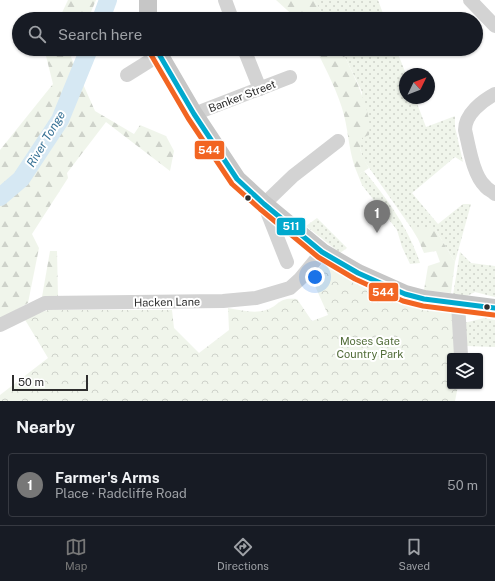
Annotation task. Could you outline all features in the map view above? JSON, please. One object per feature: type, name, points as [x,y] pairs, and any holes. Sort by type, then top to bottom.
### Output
[{"type":"main road","points":[[148,0],[148,12]]},
{"type":"main road","points":[[159,56],[194,114],[237,178],[264,204],[322,252],[358,273],[405,294],[424,299],[495,308]]},
{"type":"street","points":[[225,0],[229,12]]},
{"type":"street","points":[[470,0],[482,12]]},
{"type":"street","points":[[483,14],[495,26]]},
{"type":"street","points":[[127,75],[152,56]]},
{"type":"street","points":[[247,56],[260,89]]},
{"type":"street","name":"Banker Street","points":[[194,114],[290,77]]},
{"type":"street","points":[[495,94],[486,99],[474,110],[465,125],[465,130],[479,178],[484,186],[495,194]]},
{"type":"street","points":[[287,262],[264,204],[293,176],[338,141]]},
{"type":"street","name":"Hacken Lane","points":[[0,325],[45,304],[223,301],[256,298],[290,288],[300,280],[322,252]]},
{"type":"street","points":[[455,302],[461,353]]},
{"type":"green space","points":[[68,0],[96,0],[91,12],[62,12]]},
{"type":"green space","points":[[276,0],[314,0],[322,12],[289,12]]},
{"type":"green space","points":[[314,0],[378,0],[382,12],[322,12]]},
{"type":"green space","points":[[46,56],[72,56],[95,111],[134,134],[140,125],[166,136],[174,151],[170,171],[106,122],[67,173],[68,178],[32,234],[39,248],[28,303],[0,319],[0,150],[53,84]]},
{"type":"green space","points":[[320,56],[344,56],[356,80],[365,104],[370,126],[369,135],[362,138],[360,150],[369,168],[358,175],[353,160],[346,122],[332,81]]},
{"type":"green space","points":[[344,56],[399,56],[404,68],[399,68],[399,104],[417,104],[426,127],[455,116],[455,127],[463,162],[455,157],[412,193],[438,224],[463,204],[471,204],[455,262],[435,229],[412,229],[363,159],[359,144],[362,138],[362,92]]},
{"type":"green space","points":[[364,171],[381,192],[404,226],[420,263],[410,264],[402,247],[397,230],[362,185],[358,175]]},
{"type":"green space","points":[[317,218],[347,248],[340,253],[306,226]]},
{"type":"green space","points":[[412,229],[435,229],[455,262],[451,293],[424,290],[428,266],[440,262],[436,251],[424,253]]},
{"type":"green space","points":[[50,251],[57,251],[58,297],[42,297]]},
{"type":"green space","points":[[460,252],[471,263],[495,266],[495,297],[475,292],[465,297],[453,295]]},
{"type":"green space","name":"Moses Gate Country Park","points":[[325,261],[371,289],[411,306],[454,313],[457,353],[447,353],[447,389],[457,389],[455,401],[0,401],[0,395],[48,358],[24,318],[48,310],[172,310],[174,328],[199,353],[229,330],[228,308],[257,312],[271,308],[282,300],[297,299],[312,321],[328,315],[311,277]]},
{"type":"green space","points":[[484,318],[495,320],[495,347],[466,346],[464,323]]},
{"type":"waterway","name":"River Tonge","points":[[104,12],[108,0]]},
{"type":"waterway","name":"River Tonge","points":[[0,197],[21,179],[60,120],[86,56]]},
{"type":"transit line","name":"544","points":[[152,56],[188,118],[232,184],[318,257],[355,279],[403,301],[423,306],[494,315]]},
{"type":"transit line","name":"511","points":[[160,56],[194,114],[237,179],[264,204],[322,252],[358,273],[405,294],[424,299],[495,308]]},
{"type":"place","name":"Farmer's Arms","points":[[377,233]]}]
